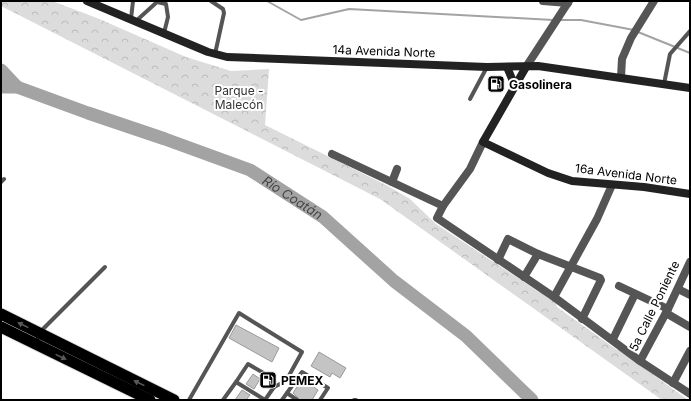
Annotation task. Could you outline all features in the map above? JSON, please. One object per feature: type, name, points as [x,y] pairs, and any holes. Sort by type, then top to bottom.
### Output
[{"type":"highway","points":[[1,314],[174,400]]},
{"type":"highway","points":[[1,327],[150,400]]},
{"type":"main road","name":"14a Avenida Norte","points":[[86,1],[215,54],[227,57],[507,68],[538,66],[690,88]]},
{"type":"main road","points":[[483,142],[526,67]]},
{"type":"main road","points":[[507,68],[515,86]]},
{"type":"main road","name":"16a Avenida Norte","points":[[483,142],[548,173],[572,181],[644,187],[690,194]]},
{"type":"street","points":[[526,67],[568,2],[543,1]]},
{"type":"street","points":[[621,77],[622,59],[631,38],[654,1]]},
{"type":"street","points":[[483,142],[470,169],[443,206],[437,218],[554,297],[613,339],[640,361],[690,394]]},
{"type":"street","points":[[332,154],[443,206]]},
{"type":"street","points":[[392,182],[397,169]]},
{"type":"street","points":[[554,297],[597,219],[612,184]]},
{"type":"street","points":[[498,260],[508,239],[571,268],[600,278],[601,280],[582,318]]},
{"type":"street","points":[[524,277],[538,254]]},
{"type":"street","name":"5a Calle Poniente","points":[[640,361],[667,311],[690,262]]},
{"type":"street","points":[[619,286],[667,311],[690,327]]},
{"type":"street","points":[[678,288],[690,295]]},
{"type":"street","points":[[613,339],[635,294]]},
{"type":"street","points":[[673,383],[690,351]]},
{"type":"lane","points":[[133,1],[134,20]]},
{"type":"lane","points":[[211,1],[223,9],[224,13],[215,54]]},
{"type":"lane","points":[[134,20],[152,4],[161,2],[166,4],[168,9],[164,33]]},
{"type":"lane","points":[[664,84],[670,54],[690,31]]},
{"type":"lane","points":[[470,99],[487,67]]},
{"type":"lane","points":[[35,344],[43,329],[105,267]]},
{"type":"lane","points":[[189,400],[239,314],[302,352],[286,381],[274,387],[265,400],[236,382]]},
{"type":"lane","points":[[223,400],[248,364],[267,375],[274,387]]},
{"type":"lane","points":[[282,400],[302,372],[328,388],[320,400]]},
{"type":"lane","points":[[287,393],[297,400]]},
{"type":"green space","name":"Parque - Malecón","points":[[1,1],[52,1],[97,18],[186,57],[231,71],[269,69],[265,125],[388,186],[410,199],[436,224],[539,292],[546,293],[551,296],[557,307],[617,350],[622,348],[633,360],[688,400],[662,400],[380,199],[1,6]]},
{"type":"building","points":[[236,325],[279,348],[272,362],[229,338]]},
{"type":"building","points":[[319,352],[346,368],[340,378],[332,373],[330,377],[311,366]]},
{"type":"building","points":[[253,374],[260,379],[254,389],[246,384]]},
{"type":"building","points":[[302,379],[318,390],[312,400],[300,400],[293,393]]},
{"type":"building","points":[[242,390],[250,395],[246,400],[235,400]]},
{"type":"waterway","points":[[267,1],[301,20],[349,9],[553,20]]},
{"type":"waterway","points":[[559,20],[581,20],[634,30]]},
{"type":"waterway","points":[[638,32],[690,53]]},
{"type":"waterway","points":[[1,70],[17,87]]},
{"type":"waterway","name":"Río Coatán","points":[[1,87],[17,87],[250,170],[323,217],[394,281],[466,336],[532,400]]},
{"type":"place","name":"Gasolinera","points":[[496,84]]},
{"type":"place","name":"PEMEX","points":[[268,380]]}]
